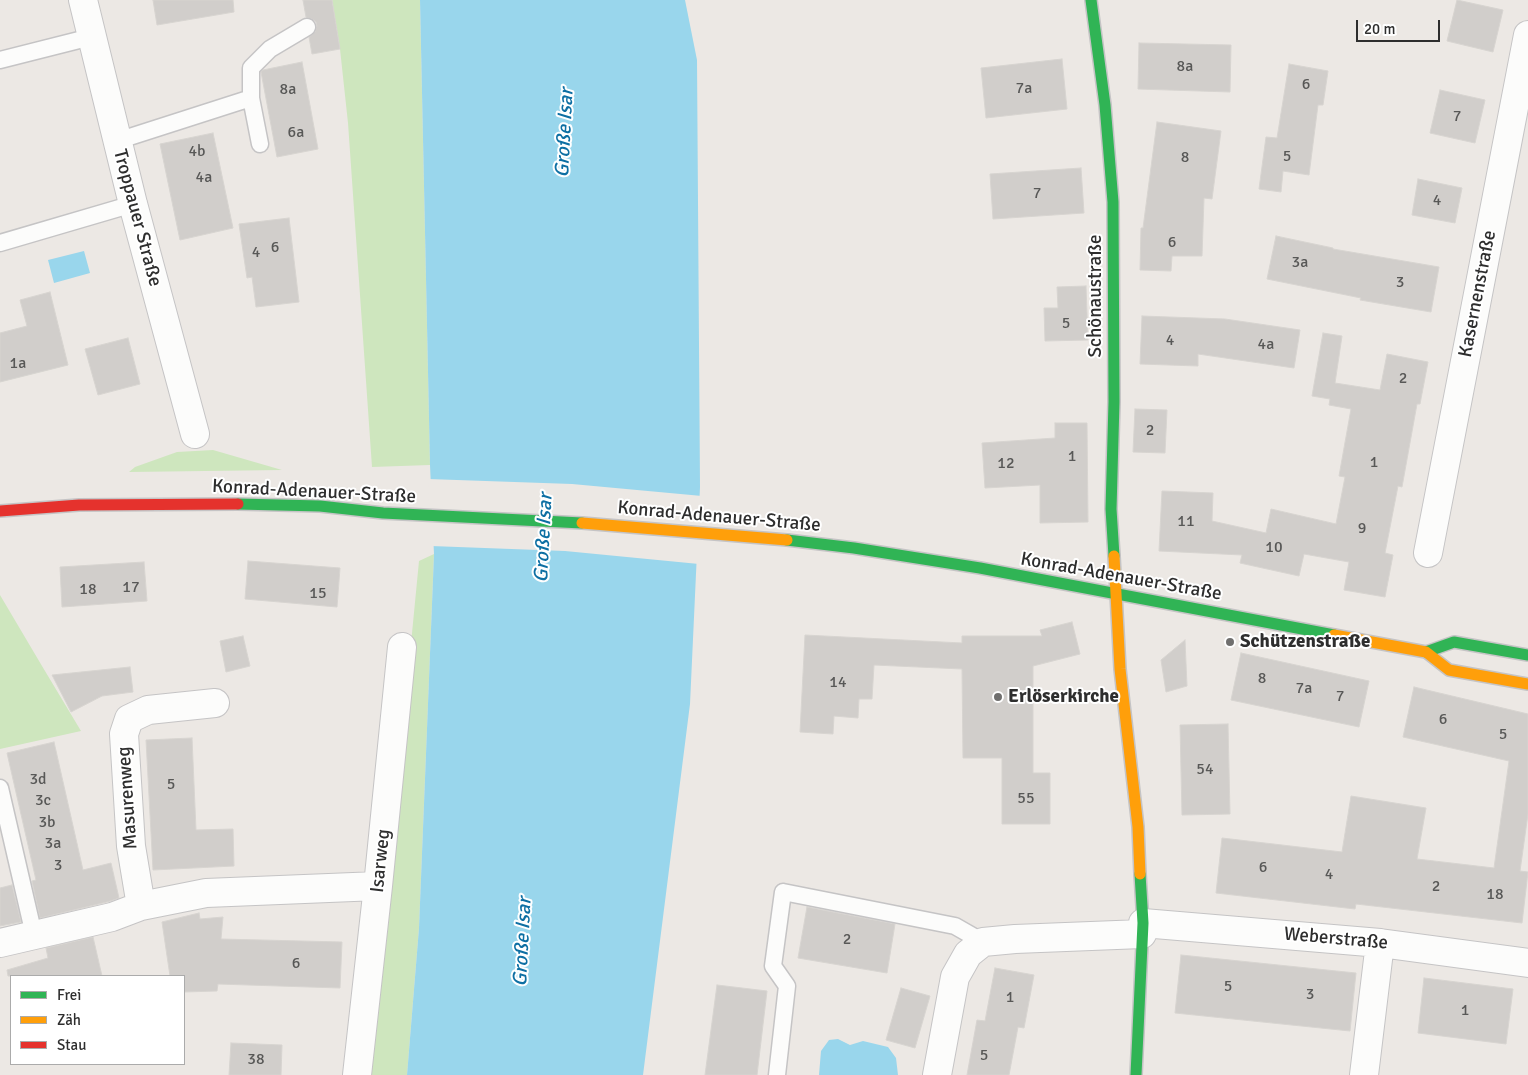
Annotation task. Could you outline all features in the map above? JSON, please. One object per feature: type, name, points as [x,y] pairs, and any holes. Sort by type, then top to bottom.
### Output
[{"type":"main road","name":"Schönaustraße","points":[[1091,0],[1104,105],[1113,202],[1114,402],[1111,509],[1116,593]]},
{"type":"main road","name":"Konrad-Adenauer-Straße","points":[[0,511],[79,505],[215,504],[320,506],[392,513],[602,524],[756,536],[854,548],[980,568],[1426,652],[1449,670],[1528,684]]},
{"type":"main road","points":[[1116,593],[1120,669],[1138,827],[1142,928],[1136,1075]]},
{"type":"main road","points":[[1426,652],[1454,642],[1528,655]]},
{"type":"street","name":"Troppauer Straße","points":[[83,0],[133,204],[195,434]]},
{"type":"street","name":"Kasernenstraße","points":[[1428,553],[1528,35]]},
{"type":"street","name":"Isarweg","points":[[357,1075],[402,647]]},
{"type":"street","name":"Masurenweg","points":[[141,906],[131,846],[124,734],[129,719],[148,710],[215,703]]},
{"type":"street","points":[[0,943],[112,917],[141,906],[206,893],[253,899],[378,886]]},
{"type":"street","name":"Weberstraße","points":[[983,942],[1142,928],[1380,943],[1528,963]]},
{"type":"street","points":[[937,1075],[955,977],[968,954],[983,942]]},
{"type":"street","points":[[1364,1075],[1380,943]]},
{"type":"lane","points":[[260,144],[250,98],[251,68],[270,49],[307,27]]},
{"type":"lane","points":[[0,60],[92,37]]},
{"type":"lane","points":[[117,141],[250,98]]},
{"type":"lane","points":[[0,243],[133,204]]},
{"type":"lane","points":[[0,788],[34,935]]},
{"type":"lane","points":[[777,1075],[787,986],[773,966],[783,892],[955,926],[983,942]]},
{"type":"green space","points":[[332,0],[420,0],[430,465],[372,467],[348,123],[340,49]]},
{"type":"green space","points":[[213,450],[282,470],[129,472],[135,467],[177,452]]},
{"type":"green space","points":[[434,554],[419,928],[407,1075],[367,1075],[419,561]]},
{"type":"green space","points":[[0,595],[42,666],[81,731],[0,749]]},
{"type":"water","name":"Große Isar","points":[[420,0],[685,0],[697,60],[700,487],[690,704],[643,1075],[407,1075],[419,928],[434,554],[430,465]]},
{"type":"water","points":[[84,251],[90,273],[54,283],[48,260]]},
{"type":"water","points":[[838,1039],[850,1045],[863,1041],[888,1047],[896,1058],[898,1075],[819,1075],[821,1051],[829,1040]]},
{"type":"pier","points":[[428,479],[572,484],[702,496],[699,564],[565,551],[431,546]]},
{"type":"building","points":[[153,0],[233,0],[234,12],[157,25]]},
{"type":"building","points":[[303,0],[332,0],[340,49],[312,54],[309,37],[315,32],[317,26],[316,22],[306,17]]},
{"type":"building","points":[[1457,0],[1503,10],[1493,52],[1447,41]]},
{"type":"building","points":[[1139,43],[1231,45],[1230,92],[1138,89]]},
{"type":"building","points":[[1062,59],[1067,109],[986,118],[981,68]]},
{"type":"building","points":[[302,62],[318,149],[277,157],[261,72]]},
{"type":"building","points":[[1289,64],[1328,71],[1323,105],[1318,105],[1309,175],[1283,171],[1281,192],[1259,189],[1266,137],[1277,138]]},
{"type":"building","points":[[1440,90],[1485,100],[1475,143],[1430,133]]},
{"type":"building","points":[[1157,122],[1221,131],[1212,199],[1204,198],[1202,256],[1172,256],[1171,271],[1140,270],[1141,228],[1143,228]]},
{"type":"building","points":[[213,133],[233,228],[180,240],[160,144]]},
{"type":"building","points":[[1081,168],[1084,213],[993,219],[990,174]]},
{"type":"building","points":[[1418,179],[1462,188],[1455,223],[1412,215]]},
{"type":"building","points":[[289,218],[299,302],[256,307],[252,277],[247,278],[239,224]]},
{"type":"building","points":[[1276,236],[1333,249],[1439,267],[1431,312],[1360,300],[1361,298],[1267,279]]},
{"type":"building","points":[[1086,286],[1088,340],[1045,341],[1044,308],[1058,308],[1057,287]]},
{"type":"building","points":[[50,292],[68,365],[0,382],[0,333],[27,326],[20,300]]},
{"type":"building","points":[[1142,316],[1225,319],[1300,330],[1294,368],[1198,354],[1198,366],[1140,364]]},
{"type":"building","points":[[1323,333],[1342,336],[1335,383],[1380,390],[1387,354],[1428,362],[1420,404],[1417,404],[1402,487],[1398,486],[1385,553],[1393,555],[1385,597],[1344,590],[1349,562],[1304,554],[1299,576],[1240,563],[1242,555],[1159,551],[1162,491],[1213,493],[1212,521],[1266,533],[1271,509],[1336,524],[1345,477],[1339,476],[1351,409],[1329,405],[1330,399],[1312,396]]},
{"type":"building","points":[[128,338],[140,384],[98,395],[85,349]]},
{"type":"building","points":[[1135,409],[1167,410],[1165,453],[1133,452]]},
{"type":"building","points":[[1055,423],[1087,423],[1088,522],[1040,523],[1040,485],[985,488],[982,443],[1055,438]]},
{"type":"building","points":[[248,561],[340,568],[337,607],[245,599]]},
{"type":"building","points":[[144,562],[147,601],[62,607],[60,567]]},
{"type":"building","points":[[1072,622],[1080,654],[1033,666],[1033,773],[1050,773],[1050,824],[1002,824],[1002,758],[963,758],[962,669],[874,665],[872,699],[859,699],[858,718],[834,716],[833,734],[800,732],[805,635],[962,643],[962,636],[1042,636],[1040,630]]},
{"type":"building","points":[[243,636],[250,666],[226,672],[220,641]]},
{"type":"building","points":[[1185,640],[1187,686],[1166,692],[1161,660]]},
{"type":"building","points":[[1241,653],[1369,681],[1359,727],[1231,700]]},
{"type":"building","points":[[130,667],[133,692],[102,696],[71,712],[52,675]]},
{"type":"building","points":[[1414,687],[1528,714],[1528,814],[1520,871],[1528,872],[1522,923],[1356,904],[1355,909],[1216,893],[1222,838],[1342,852],[1351,796],[1426,808],[1417,859],[1494,868],[1509,761],[1403,737]]},
{"type":"building","points":[[1228,724],[1230,814],[1182,815],[1180,725]]},
{"type":"building","points":[[192,738],[196,830],[233,829],[234,866],[153,870],[146,740]]},
{"type":"building","points":[[54,742],[83,870],[111,863],[119,898],[40,918],[32,881],[36,880],[7,753]]},
{"type":"building","points":[[12,885],[21,922],[0,926],[0,888]]},
{"type":"building","points":[[807,907],[895,924],[887,973],[798,958]]},
{"type":"building","points":[[199,913],[200,919],[223,917],[221,939],[342,942],[340,988],[218,984],[217,991],[185,992],[185,975],[170,975],[162,922]]},
{"type":"building","points":[[93,937],[102,975],[8,976],[7,970],[48,958],[46,948]]},
{"type":"building","points":[[1181,955],[1356,973],[1350,1031],[1175,1013]]},
{"type":"building","points":[[995,968],[1034,975],[1024,1028],[1018,1027],[1009,1075],[967,1075],[977,1020],[985,1021]]},
{"type":"building","points":[[1424,978],[1513,989],[1506,1044],[1418,1033]]},
{"type":"building","points":[[717,985],[767,991],[757,1075],[705,1075]]},
{"type":"building","points":[[901,988],[930,996],[915,1048],[886,1040]]},
{"type":"building","points":[[231,1043],[282,1045],[281,1075],[229,1075]]},
{"type":"traffic: fast","points":[[1091,0],[1105,105],[1113,202],[1114,402],[1111,509],[1114,556]]},
{"type":"traffic: fast","points":[[238,504],[320,506],[383,513],[582,523]]},
{"type":"traffic: fast","points":[[787,540],[854,548],[980,568],[1334,635]]},
{"type":"traffic: fast","points":[[1426,652],[1454,642],[1528,655]]},
{"type":"traffic: fast","points":[[1136,1075],[1143,923],[1140,874]]},
{"type":"traffic: slow","points":[[582,523],[787,540]]},
{"type":"traffic: slow","points":[[1114,556],[1120,669],[1138,827],[1140,874]]},
{"type":"traffic: slow","points":[[1334,635],[1426,652],[1449,670],[1528,684]]},
{"type":"traffic: jam","points":[[0,511],[79,505],[238,504]]},
{"type":"place","name":"Schützenstraße","points":[[1230,642]]},
{"type":"place","name":"Erlöserkirche","points":[[998,697]]}]
